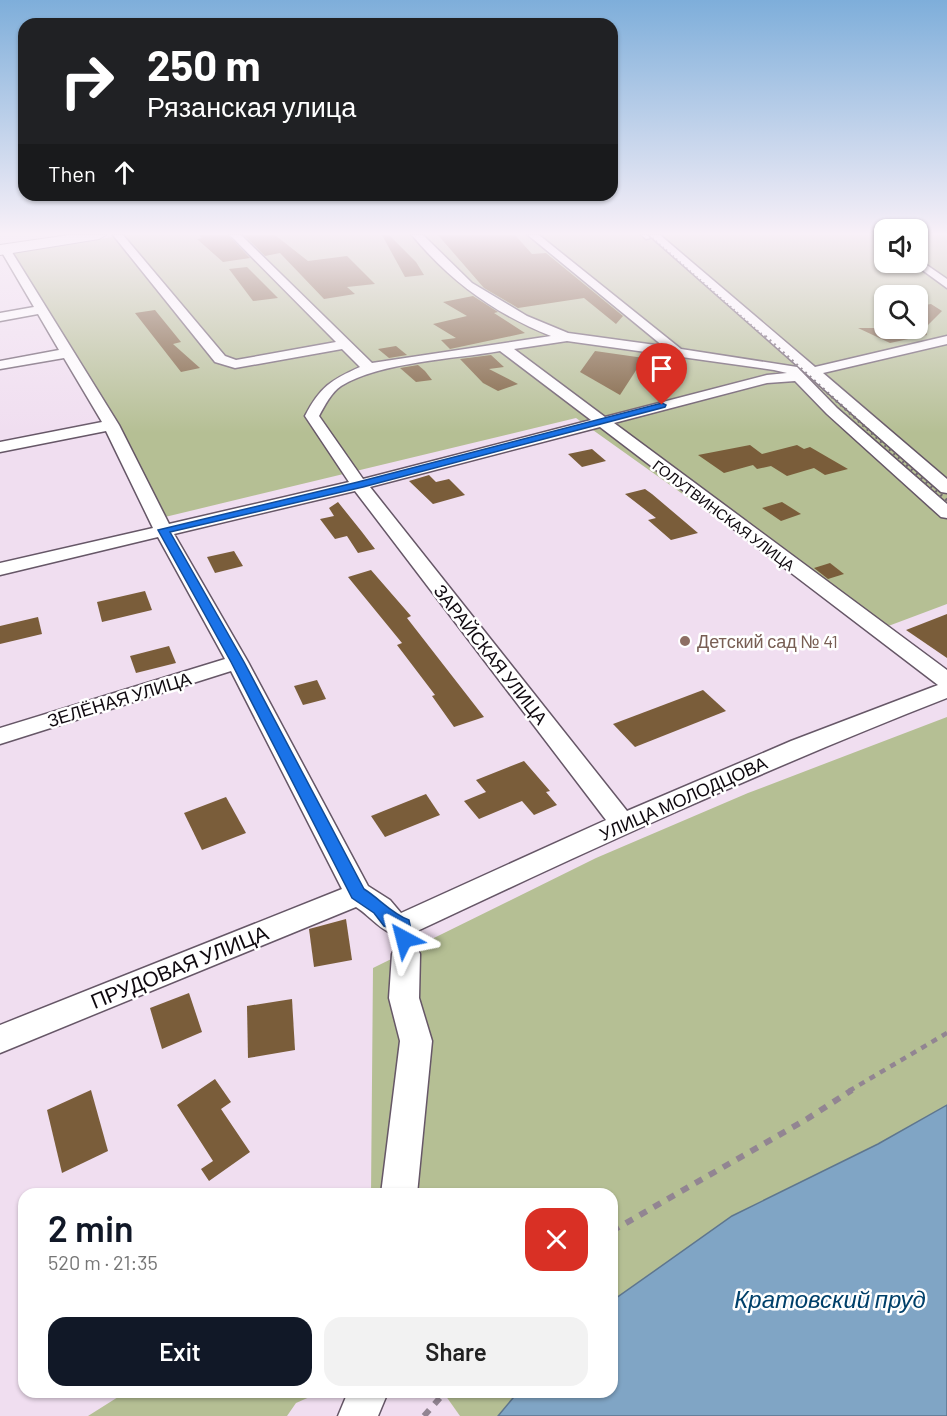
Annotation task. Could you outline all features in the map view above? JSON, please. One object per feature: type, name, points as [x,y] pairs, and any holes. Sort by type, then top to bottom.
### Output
[{"type":"street","points":[[35,301],[111,424],[163,530],[237,662],[358,894],[380,908],[390,921],[408,935],[404,998],[416,1041],[400,1188]]},
{"type":"street","points":[[172,301],[220,359],[242,363],[343,345]]},
{"type":"street","points":[[300,301],[369,368],[567,337]]},
{"type":"street","points":[[492,301],[547,331],[567,337],[675,350],[795,374],[947,513]]},
{"type":"street","points":[[615,301],[675,350]]},
{"type":"street","points":[[729,301],[815,371],[947,488]]},
{"type":"street","points":[[0,317],[40,310]]},
{"type":"street","points":[[815,371],[947,339]]},
{"type":"street","name":"ГОЛУТВИНСКАЯ УЛИЦА","points":[[503,347],[598,421],[947,681]]},
{"type":"street","points":[[0,365],[67,353]]},
{"type":"street","name":"ЗАРАЙСКАЯ УЛИЦА","points":[[369,368],[335,384],[321,399],[312,416],[359,485],[623,823]]},
{"type":"street","points":[[0,569],[359,485],[598,421],[795,374]]},
{"type":"street","points":[[0,447],[111,424]]},
{"type":"street","name":"ЗЕЛЁНАЯ УЛИЦА","points":[[0,736],[237,662]]},
{"type":"street","name":"УЛИЦА МОЛОДЦОВА","points":[[408,935],[623,823],[799,747],[947,690]]},
{"type":"street","name":"ПРУДОВАЯ УЛИЦА","points":[[0,1039],[358,894]]},
{"type":"street","points":[[358,1416],[366,1398]]},
{"type":"path","points":[[618,1228],[807,1119],[893,1063],[947,1033]]},
{"type":"path","points":[[424,1416],[440,1398]]},
{"type":"green space","points":[[43,301],[874,301],[874,339],[928,339],[928,301],[947,301],[947,604],[875,631],[576,418],[165,517],[122,430]]},
{"type":"green space","points":[[947,717],[947,1105],[878,1144],[732,1216],[618,1297],[618,1188],[371,1188],[373,968],[596,858],[748,793]]},
{"type":"green space","points":[[116,1398],[307,1398],[296,1403],[287,1416],[88,1416]]},
{"type":"green space","points":[[447,1398],[513,1398],[498,1416],[460,1416]]},
{"type":"water","name":"Кратовский пруд","points":[[947,1105],[947,1416],[498,1416],[513,1398],[618,1398],[618,1297],[732,1216],[878,1144]]},
{"type":"building","points":[[481,301],[498,312],[494,313],[525,333],[450,349],[441,340],[456,338],[433,324],[467,316],[443,302]]},
{"type":"building","points":[[506,301],[564,301],[518,308]]},
{"type":"building","points":[[588,301],[605,301],[623,316],[616,324]]},
{"type":"building","points":[[928,304],[942,311],[928,325]]},
{"type":"building","points":[[155,310],[181,342],[173,344],[200,368],[181,372],[135,313]]},
{"type":"building","points":[[858,328],[874,328],[874,336]]},
{"type":"building","points":[[881,339],[908,339],[890,343]]},
{"type":"building","points":[[396,346],[407,355],[389,358],[378,349]]},
{"type":"building","points":[[595,351],[644,358],[620,395],[580,372]]},
{"type":"building","points":[[491,355],[504,367],[489,369],[518,384],[498,391],[483,383],[460,359]]},
{"type":"building","points":[[418,365],[432,380],[416,382],[400,368]]},
{"type":"building","points":[[750,445],[762,454],[797,445],[804,449],[810,447],[848,469],[825,475],[814,468],[787,476],[771,466],[757,469],[753,465],[724,473],[698,455]]},
{"type":"building","points":[[592,449],[606,461],[582,467],[568,454]]},
{"type":"building","points":[[429,475],[436,482],[449,479],[465,495],[433,504],[409,481]]},
{"type":"building","points":[[645,489],[698,533],[671,540],[648,520],[656,518],[625,494]]},
{"type":"building","points":[[338,502],[375,549],[358,553],[347,536],[335,539],[320,519],[334,516],[329,508]]},
{"type":"building","points":[[782,502],[801,514],[781,521],[762,508]]},
{"type":"building","points":[[234,551],[243,566],[215,573],[207,557]]},
{"type":"building","points":[[830,563],[844,574],[828,579],[814,568]]},
{"type":"building","points":[[371,570],[411,616],[407,618],[484,717],[454,727],[432,696],[435,695],[397,645],[402,643],[348,577]]},
{"type":"building","points":[[145,591],[152,610],[102,622],[97,602]]},
{"type":"building","points":[[947,614],[947,658],[906,630]]},
{"type":"building","points":[[38,617],[42,634],[0,644],[0,626]]},
{"type":"building","points":[[169,646],[176,663],[136,673],[130,656]]},
{"type":"building","points":[[317,680],[326,699],[303,705],[294,686]]},
{"type":"building","points":[[703,690],[726,711],[635,747],[613,724]]},
{"type":"building","points":[[524,761],[550,791],[546,792],[557,805],[534,815],[522,801],[479,819],[464,801],[486,792],[476,780]]},
{"type":"building","points":[[426,794],[440,815],[385,837],[371,816]]},
{"type":"building","points":[[226,797],[246,833],[202,850],[184,813]]},
{"type":"building","points":[[346,919],[352,960],[314,967],[309,929]]},
{"type":"building","points":[[189,993],[202,1032],[162,1049],[150,1008]]},
{"type":"building","points":[[292,999],[295,1050],[248,1058],[247,1006]]},
{"type":"building","points":[[215,1079],[231,1102],[221,1109],[250,1152],[209,1181],[201,1169],[213,1161],[177,1105]]},
{"type":"building","points":[[91,1090],[108,1151],[62,1173],[47,1110]]},
{"type":"railway","points":[[724,301],[766,338]]},
{"type":"railway","points":[[765,336],[908,466]]},
{"type":"railway","points":[[906,465],[947,501]]},
{"type":"place","name":"Детский сад № 41","points":[[685,641]]},
{"type":"route","points":[[404,939],[403,925],[390,921],[380,908],[358,894],[237,662],[163,530],[359,485],[662,405]]}]
